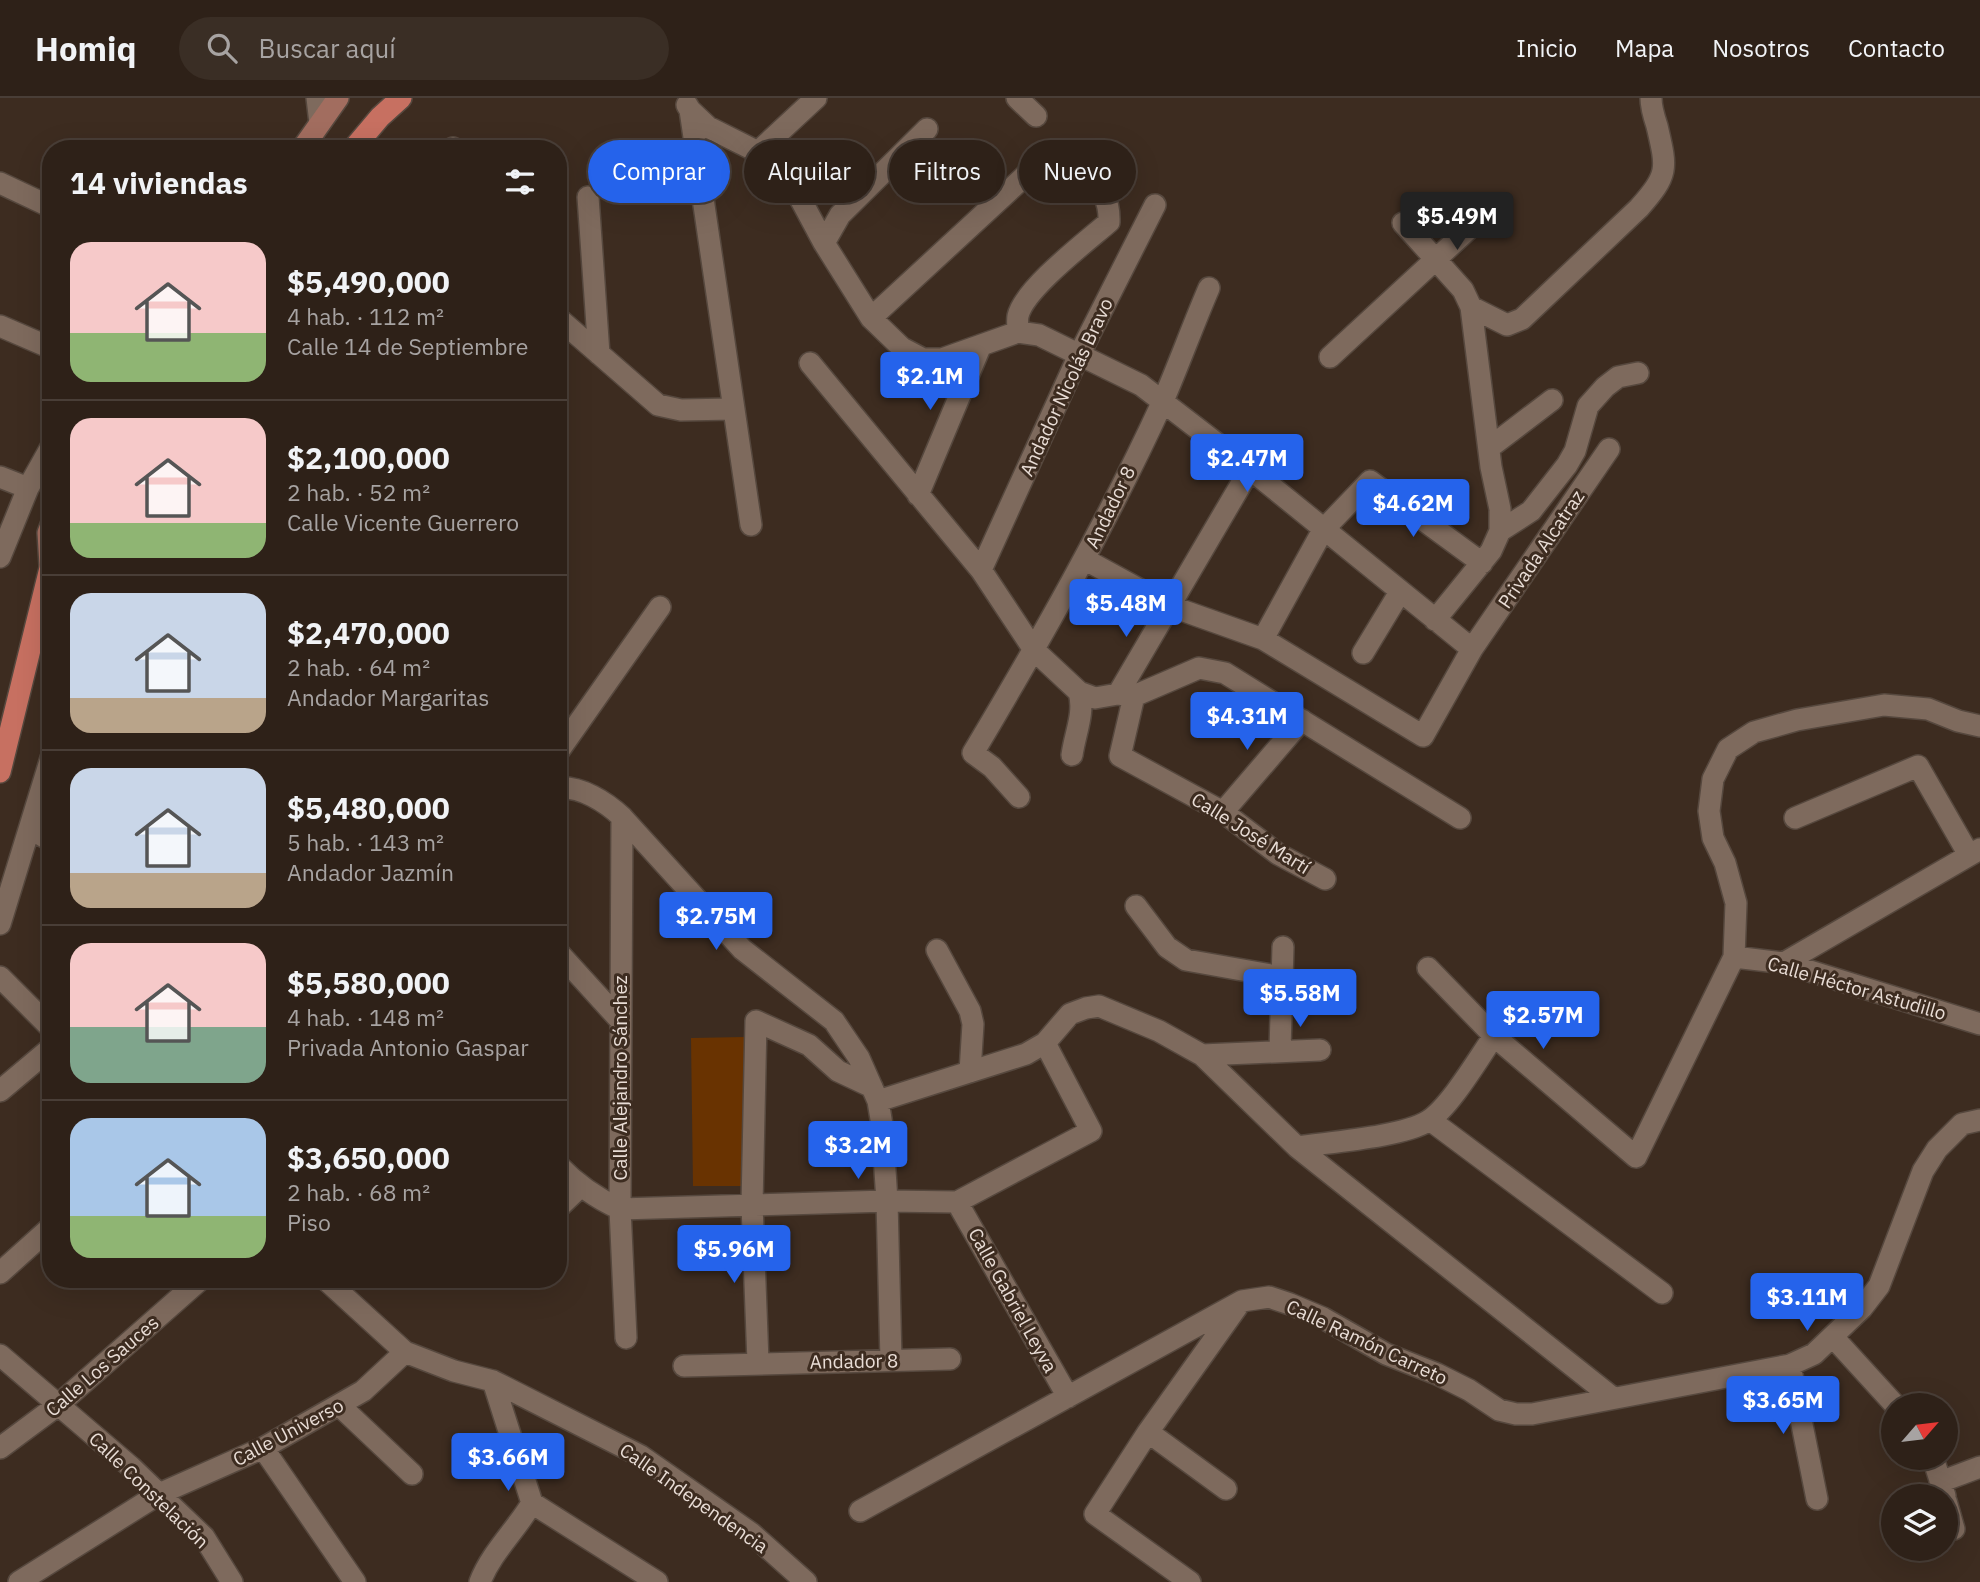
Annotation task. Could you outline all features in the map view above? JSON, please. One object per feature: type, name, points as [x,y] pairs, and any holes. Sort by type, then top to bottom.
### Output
[{"type":"main road","points":[[361,140],[401,98]]},
{"type":"main road","points":[[0,772],[42,602]]},
{"type":"street","points":[[317,98],[320,123]]},
{"type":"street","points":[[308,140],[338,98]]},
{"type":"street","points":[[771,140],[816,98]]},
{"type":"street","points":[[1017,98],[1035,116]]},
{"type":"street","points":[[1471,307],[1507,325],[1522,319],[1656,189],[1665,173],[1651,98]]},
{"type":"street","points":[[687,104],[708,127],[744,144]]},
{"type":"street","points":[[687,104],[751,525]]},
{"type":"street","points":[[824,243],[840,215],[927,129]]},
{"type":"street","points":[[871,318],[1019,182]]},
{"type":"street","points":[[0,183],[42,203]]},
{"type":"street","points":[[588,203],[599,354]]},
{"type":"street","points":[[803,203],[871,318],[902,348],[923,359],[942,359],[1018,332],[1039,335],[1141,385],[1472,649]]},
{"type":"street","points":[[1018,332],[1018,317],[1024,302],[1036,287],[1109,222],[1107,203]]},
{"type":"street","name":"Andador Nicolás Bravo","points":[[981,570],[1079,355],[1155,205]]},
{"type":"street","points":[[1330,356],[1488,211]]},
{"type":"street","points":[[1403,223],[1463,290],[1471,307],[1489,448],[1500,509],[1500,531],[1492,551],[1436,620]]},
{"type":"street","name":"Andador 8","points":[[1034,650],[1084,559],[1163,401],[1209,288]]},
{"type":"street","points":[[0,326],[42,344]]},
{"type":"street","points":[[567,326],[658,405],[681,410],[733,409]]},
{"type":"street","points":[[918,495],[981,345]]},
{"type":"street","points":[[810,363],[981,570],[1034,650],[1079,692],[1095,698],[1126,695],[1199,668],[1213,669],[1225,673],[1460,818]]},
{"type":"street","points":[[1500,531],[1531,511],[1567,465],[1575,451],[1588,406],[1618,377],[1638,373]]},
{"type":"street","points":[[1489,448],[1552,400]]},
{"type":"street","name":"Privada Alcatraz","points":[[1264,639],[1423,736],[1472,649],[1609,449]]},
{"type":"street","points":[[0,557],[28,488],[42,463]]},
{"type":"street","points":[[1126,695],[1170,606],[1250,470]]},
{"type":"street","points":[[0,477],[28,488]]},
{"type":"street","points":[[1084,559],[1170,606],[1264,639],[1323,530],[1370,481],[1482,563]]},
{"type":"street","points":[[1363,653],[1400,592]]},
{"type":"street","points":[[567,739],[660,607]]},
{"type":"street","points":[[1019,797],[992,767],[973,753],[1034,650]]},
{"type":"street","points":[[1072,755],[1074,736],[1083,706],[1079,692]]},
{"type":"street","name":"Calle José Martí","points":[[1126,695],[1120,756],[1223,812],[1278,854],[1325,879]]},
{"type":"street","points":[[1429,968],[1494,1037],[1636,1157],[1734,957],[1736,903],[1725,863],[1713,838],[1709,811],[1713,779],[1728,749],[1754,732],[1797,720],[1884,705],[1928,709],[1980,726]]},
{"type":"street","points":[[1223,812],[1302,720]]},
{"type":"street","points":[[1784,963],[1975,852],[1918,766],[1795,818]]},
{"type":"street","points":[[0,924],[42,788]]},
{"type":"street","points":[[567,788],[605,801],[742,949],[834,1021],[859,1058],[875,1094],[887,1201],[891,1360]]},
{"type":"street","name":"Calle Alejandro Sánchez","points":[[622,817],[620,1209],[626,1338]]},
{"type":"street","points":[[30,828],[42,835]]},
{"type":"street","points":[[1136,906],[1167,947],[1186,960],[1282,977]]},
{"type":"street","points":[[1280,1050],[1283,947]]},
{"type":"street","points":[[937,950],[970,1011],[973,1024],[970,1072]]},
{"type":"street","name":"Calle Héctor Astudillo","points":[[1734,957],[1784,963],[1980,1024]]},
{"type":"street","points":[[567,962],[619,1019]]},
{"type":"street","points":[[0,976],[42,1019]]},
{"type":"street","points":[[758,1362],[752,1205],[755,1021],[808,1045],[838,1071],[875,1094],[970,1072],[1026,1054],[1045,1043],[1070,1014],[1086,1008],[1099,1006],[1159,1031],[1202,1055],[1297,1147],[1613,1398],[1790,1365],[1814,1354],[1862,1308],[1879,1286],[1923,1171],[1937,1149],[1962,1124],[1980,1120]]},
{"type":"street","points":[[1297,1147],[1411,1130],[1430,1120],[1442,1109],[1494,1037]]},
{"type":"street","points":[[567,1173],[598,1198],[620,1209],[887,1201],[957,1202],[1091,1131],[1045,1043]]},
{"type":"street","points":[[1202,1055],[1320,1050]]},
{"type":"street","points":[[0,1091],[42,1056]]},
{"type":"street","points":[[1430,1120],[1662,1293]]},
{"type":"street","points":[[567,1199],[581,1186]]},
{"type":"street","name":"Calle Gabriel Leyva","points":[[957,1202],[1068,1397]]},
{"type":"street","points":[[0,1273],[42,1235]]},
{"type":"street","name":"Calle Los Sauces","points":[[0,1448],[58,1405],[191,1288]]},
{"type":"street","name":"Calle Independencia","points":[[335,1288],[405,1352],[454,1371],[493,1381],[641,1456],[751,1533],[806,1582]]},
{"type":"street","name":"Calle Ramón Carreto","points":[[860,1511],[1242,1301],[1269,1297],[1301,1309],[1355,1335],[1386,1354],[1469,1390],[1499,1410],[1532,1414],[1613,1398]]},
{"type":"street","points":[[1190,1582],[1095,1514],[1148,1432],[1242,1301]]},
{"type":"street","points":[[1833,1337],[1884,1393]]},
{"type":"street","name":"Calle Universo","points":[[22,1581],[159,1494],[263,1448],[363,1391],[405,1352]]},
{"type":"street","name":"Calle Constelación","points":[[0,1355],[131,1467],[204,1538],[224,1578]]},
{"type":"street","name":"Andador 8","points":[[684,1366],[950,1359]]},
{"type":"street","points":[[1790,1365],[1817,1499]]},
{"type":"street","points":[[493,1381],[532,1503],[657,1582]]},
{"type":"street","points":[[339,1405],[412,1474]]},
{"type":"street","points":[[1148,1432],[1226,1489]]},
{"type":"street","points":[[263,1448],[355,1582]]},
{"type":"street","points":[[1956,1484],[1980,1467]]},
{"type":"street","points":[[480,1582],[487,1564],[505,1544],[532,1503]]},
{"type":"shaded area","points":[[745,1037],[747,1186],[693,1186],[691,1038]]}]
